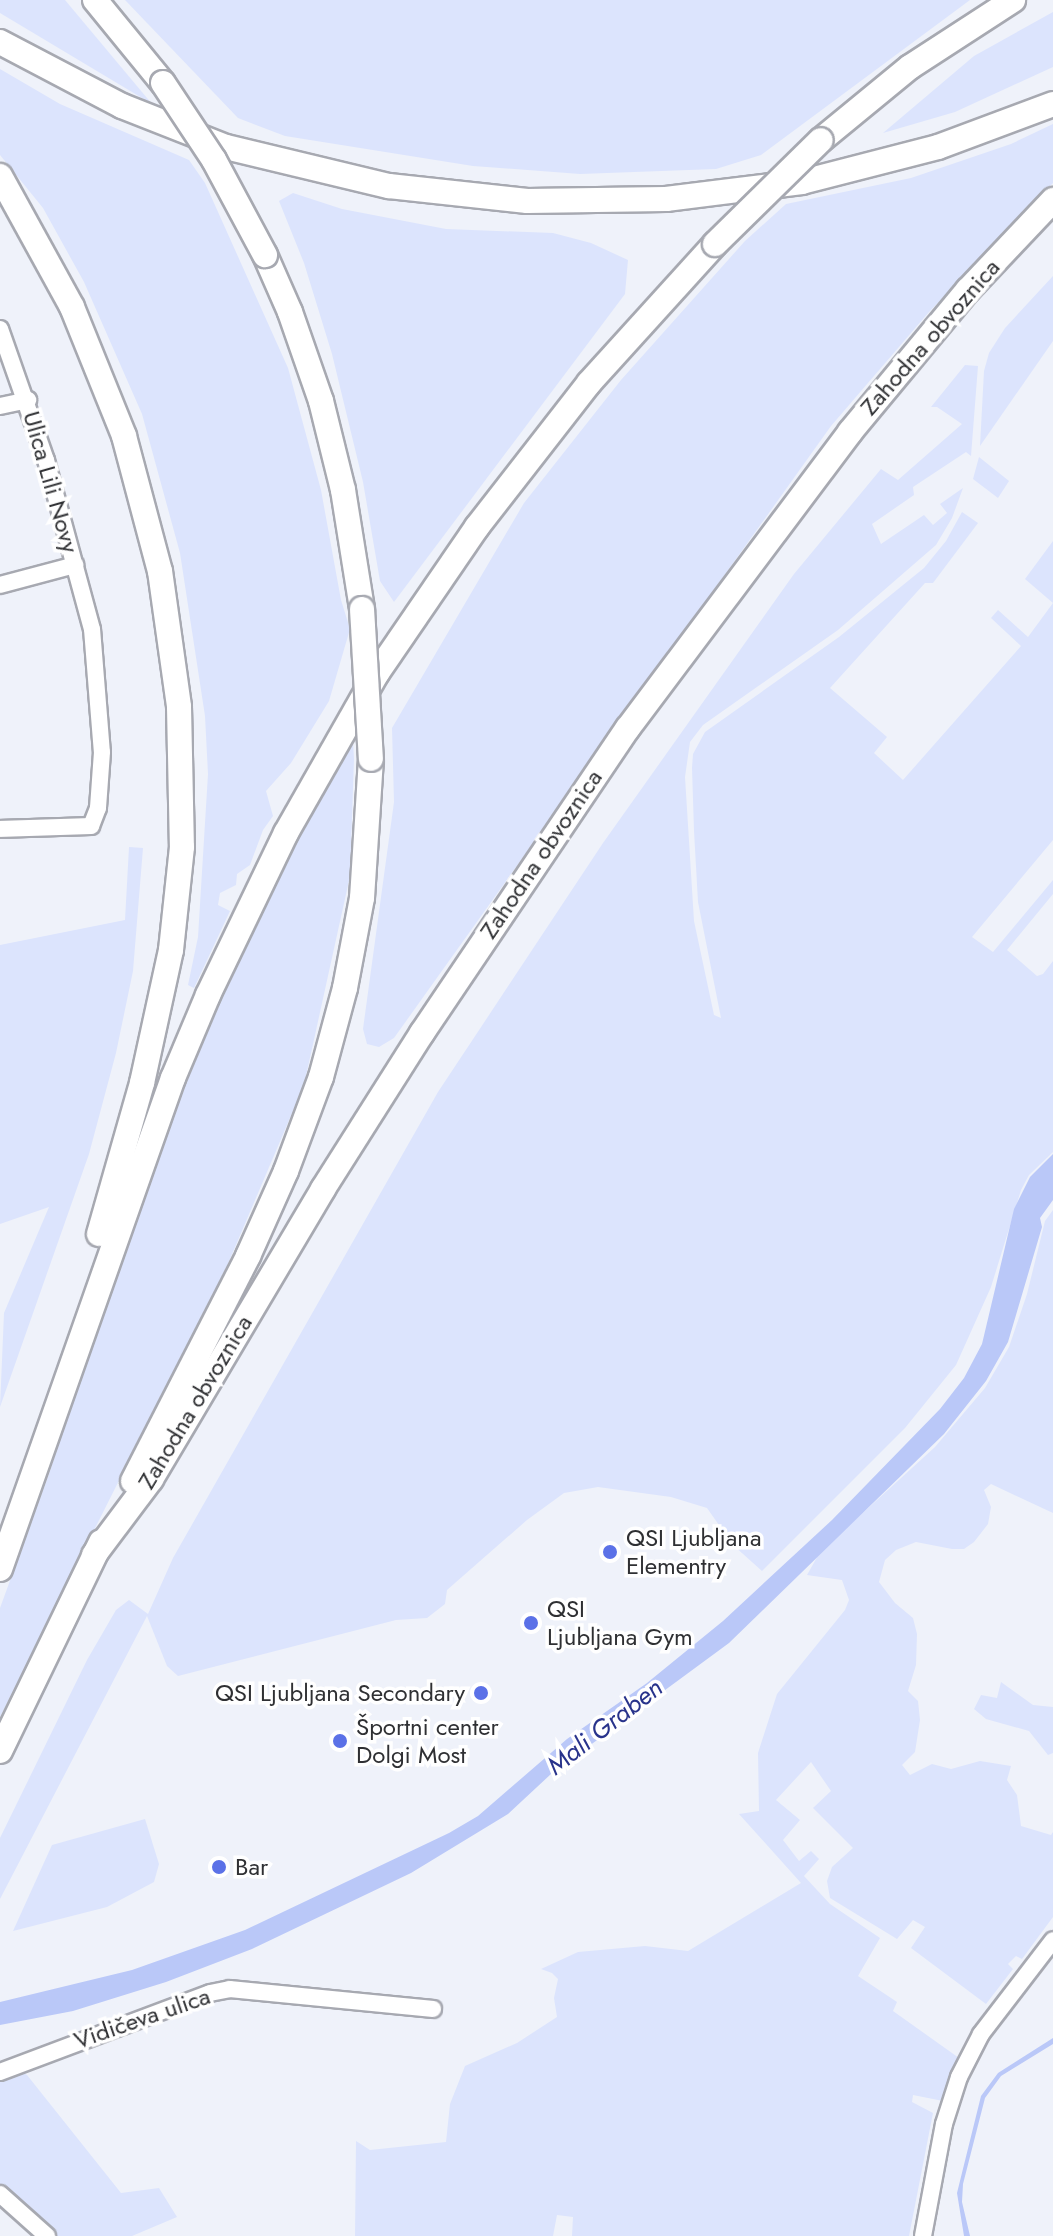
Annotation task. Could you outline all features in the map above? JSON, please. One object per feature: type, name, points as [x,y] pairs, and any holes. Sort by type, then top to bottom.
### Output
[{"type":"highway","points":[[0,1751],[94,1555],[228,1298],[305,1125],[334,1033],[354,946],[367,853],[371,759],[362,609],[343,490],[307,356],[265,255],[214,160],[163,83],[95,0]]},
{"type":"highway","points":[[0,1569],[146,1149],[208,995],[286,833],[361,700],[451,562],[532,454],[618,349],[715,244],[821,140],[910,67],[1013,0]]},
{"type":"highway","points":[[0,42],[122,106],[226,147],[389,186],[527,201],[666,199],[802,182],[938,147],[1053,104]]},
{"type":"highway","points":[[0,176],[72,307],[124,436],[160,571],[179,707],[182,847],[171,950],[130,1130],[78,1293],[80,1336]]},
{"type":"highway","name":"Zahodna obvoznica","points":[[94,1555],[151,1479],[323,1189],[430,1020],[619,740],[859,420],[968,290],[1053,200]]},
{"type":"street","name":"Ulica Lili Novy","points":[[0,329],[28,400],[92,629],[102,752],[98,808],[91,826],[0,829]]},
{"type":"street","name":"Ulica Lili Novy","points":[[0,406],[28,400]]},
{"type":"street","name":"Ulica Lili Novy","points":[[0,585],[75,565]]},
{"type":"street","points":[[923,2236],[944,2124],[959,2077],[981,2034],[1053,1940]]},
{"type":"street","name":"Vidičeva ulica","points":[[0,2072],[210,1993],[230,1989],[433,2009]]},
{"type":"street","points":[[0,2194],[47,2236]]},
{"type":"shaded area","points":[[0,0],[65,0],[152,104],[0,13]]},
{"type":"shaded area","points":[[125,0],[970,0],[761,155],[716,169],[580,174],[473,166],[285,136],[238,118]]},
{"type":"shaded area","points":[[1053,12],[1053,67],[955,112],[883,133],[974,56]]},
{"type":"shaded area","points":[[0,69],[60,104],[189,160],[205,183],[288,368],[321,490],[341,600],[350,629],[329,701],[291,763],[266,791],[273,816],[263,830],[250,865],[237,874],[236,885],[220,893],[218,905],[230,911],[194,988],[188,985],[198,937],[208,774],[205,716],[180,553],[142,414],[84,282],[43,208],[0,155]]},
{"type":"shaded area","points":[[1053,124],[1053,183],[929,312],[831,426],[394,1038],[379,1047],[367,1044],[363,1029],[394,802],[392,728],[524,503],[621,380],[745,241],[786,204],[911,178],[1011,144]]},
{"type":"shaded area","points":[[293,193],[342,209],[446,229],[553,233],[591,243],[628,260],[625,294],[394,602],[380,581],[363,482],[332,354],[304,263],[279,201]]},
{"type":"shaded area","points":[[1053,276],[1053,341],[980,446],[984,371],[989,353],[1005,328]]},
{"type":"shaded area","points":[[965,365],[978,366],[971,456],[966,452],[913,487],[914,495],[872,524],[881,544],[924,515],[933,525],[947,513],[940,504],[963,488],[952,518],[936,545],[838,630],[703,725],[690,742],[685,777],[694,921],[714,1015],[721,1018],[698,902],[694,831],[693,754],[705,732],[839,637],[924,568],[946,541],[962,512],[978,523],[933,583],[925,583],[830,688],[887,737],[874,753],[903,780],[1021,646],[991,618],[998,610],[1028,637],[1053,603],[1053,840],[972,937],[993,952],[1053,880],[1053,894],[1007,950],[1037,976],[1043,974],[1053,961],[1053,1152],[1029,1175],[1021,1190],[991,1287],[956,1365],[905,1428],[762,1571],[733,1545],[707,1508],[671,1497],[598,1487],[564,1493],[527,1520],[447,1590],[445,1604],[427,1618],[396,1620],[178,1676],[167,1666],[147,1616],[0,1899],[0,1838],[87,1660],[116,1610],[129,1600],[148,1614],[173,1558],[438,1092],[603,843],[794,574],[881,469],[898,480],[962,424],[937,407],[931,407]]},
{"type":"shaded area","points":[[979,457],[1009,481],[998,498],[973,479]]},
{"type":"shaded area","points":[[1053,541],[1053,603],[1025,579]]},
{"type":"shaded area","points":[[348,739],[353,741],[354,759],[350,876],[304,1085],[227,1266],[0,1717],[0,1608],[49,1474],[114,1273],[213,1012],[287,853]]},
{"type":"shaded area","points":[[129,847],[143,848],[133,971],[116,1053],[89,1154],[0,1407],[4,1313],[49,1207],[0,1224],[0,945],[125,920]]},
{"type":"shaded area","points":[[1053,1210],[1053,1513],[991,1484],[984,1490],[991,1507],[988,1524],[974,1542],[964,1549],[916,1542],[896,1550],[885,1560],[879,1582],[895,1603],[913,1618],[917,1634],[916,1665],[908,1691],[918,1701],[920,1720],[915,1752],[902,1765],[910,1775],[932,1764],[951,1769],[980,1761],[1011,1766],[1007,1780],[1017,1795],[1021,1826],[1051,1835],[1053,1832],[1053,1917],[1022,1959],[1016,1956],[1008,1964],[1013,1969],[986,2004],[911,1948],[925,1927],[913,1920],[897,1939],[830,1898],[827,1881],[832,1867],[853,1848],[813,1808],[831,1791],[811,1762],[776,1800],[800,1820],[783,1840],[799,1861],[811,1851],[819,1859],[804,1876],[830,1904],[880,1938],[858,1976],[897,2002],[893,2011],[959,2058],[943,2101],[913,2095],[912,2102],[933,2113],[909,2236],[572,2236],[573,2217],[557,2215],[553,2236],[355,2236],[356,2141],[370,2150],[446,2142],[450,2104],[465,2066],[517,2043],[557,2017],[554,1998],[558,1979],[541,1969],[578,1952],[645,1946],[688,1951],[801,1883],[739,1814],[759,1811],[758,1753],[777,1694],[845,1610],[849,1600],[842,1580],[807,1575],[820,1552],[935,1447],[985,1388],[1009,1347],[1027,1294],[1045,1221]]},
{"type":"shaded area","points":[[1001,1682],[1033,1705],[1053,1707],[1053,1753],[1048,1755],[1029,1731],[986,1719],[974,1709],[981,1695],[997,1698]]},
{"type":"shaded area","points":[[145,1819],[159,1864],[154,1882],[107,1907],[13,1931],[52,1845]]},
{"type":"shaded area","points":[[18,2070],[27,2075],[121,2193],[159,2188],[177,2217],[132,2236],[54,2236],[0,2185],[0,2078]]},
{"type":"water","name":"Mali Graben","points":[[1053,1154],[1053,1200],[1040,1218],[1042,1227],[1008,1342],[986,1381],[944,1434],[729,1643],[551,1774],[508,1814],[411,1873],[252,1949],[166,1982],[73,2011],[0,2025],[0,2002],[132,1970],[245,1930],[449,1833],[478,1816],[567,1739],[647,1683],[723,1621],[832,1520],[940,1409],[964,1378],[982,1344],[1014,1209],[1030,1177]]},
{"type":"water","points":[[1053,2038],[1053,2044],[1001,2076],[985,2098],[963,2184],[962,2202],[970,2236],[964,2236],[957,2193],[981,2096],[998,2073]]},
{"type":"place","name":"QSI Ljubljana Elementry","points":[[610,1552]]},
{"type":"place","name":"QSI Ljubljana Gym","points":[[531,1623]]},
{"type":"place","name":"QSI Ljubljana Secondary","points":[[481,1693]]},
{"type":"place","name":"Športni center Dolgi Most","points":[[340,1741]]},
{"type":"place","name":"Bar","points":[[219,1867]]}]
